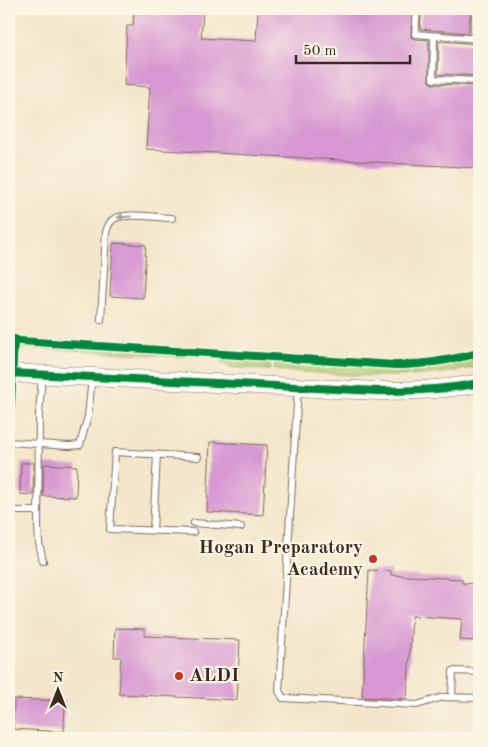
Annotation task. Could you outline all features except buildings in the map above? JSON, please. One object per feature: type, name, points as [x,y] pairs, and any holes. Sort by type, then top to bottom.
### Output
[{"type":"main road","points":[[9,373],[378,392],[461,387],[479,383]]},
{"type":"lane","points":[[416,9],[415,34],[476,39],[476,9]]},
{"type":"lane","points":[[434,36],[433,78],[479,81]]},
{"type":"lane","points":[[101,320],[106,232],[109,223],[116,217],[126,216],[172,218]]},
{"type":"lane","points":[[42,375],[38,444],[38,511],[39,543],[43,561]]},
{"type":"lane","points":[[9,442],[80,445],[88,416],[92,377]]},
{"type":"lane","points":[[298,387],[279,692],[283,698],[417,705],[443,697],[479,698]]},
{"type":"lane","points":[[193,532],[110,530],[115,452],[198,457]]},
{"type":"lane","points":[[153,530],[157,455]]},
{"type":"lane","points":[[9,511],[38,511]]},
{"type":"lane","points":[[194,523],[241,527]]},
{"type":"lane","points":[[452,697],[453,671],[479,672]]},
{"type":"green space","points":[[21,343],[187,353],[180,356],[21,347]]},
{"type":"green space","points":[[221,356],[267,360],[270,362],[270,370],[231,367],[222,363]]},
{"type":"green space","points":[[479,357],[479,366],[454,371],[403,376],[274,370],[277,360],[415,367]]},
{"type":"cycle path","points":[[14,339],[20,341],[395,365],[437,362],[479,353]]},
{"type":"cycle path","points":[[9,341],[14,339],[11,405]]},
{"type":"cycle path","points":[[9,373],[378,391],[429,390],[479,383]]},
{"type":"place","name":"Hogan Preparatory Academy","points":[[373,559]]},
{"type":"place","name":"ALDI","points":[[179,676]]}]
